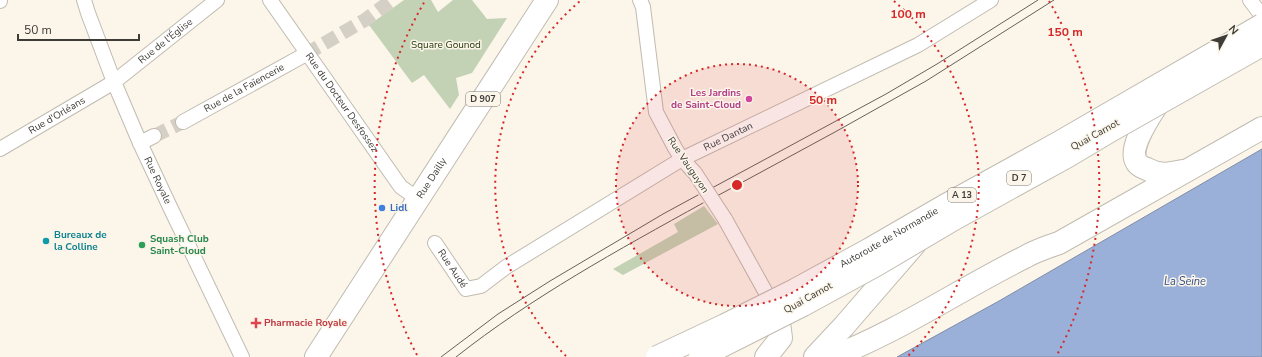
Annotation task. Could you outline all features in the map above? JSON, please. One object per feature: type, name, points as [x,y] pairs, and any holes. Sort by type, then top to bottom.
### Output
[{"type":"main road","name":"Rue Dailly","points":[[316,357],[547,0]]},
{"type":"main road","name":"Autoroute de Normandie","points":[[657,357],[686,345],[795,290],[863,253],[1060,142],[1262,25]]},
{"type":"main road","name":"Autoroute de Normandie","points":[[705,357],[803,306],[878,264],[954,219],[1068,156],[1262,44]]},
{"type":"main road","name":"Quai Carnot","points":[[705,357],[778,315],[803,303],[928,228],[1262,44]]},
{"type":"main road","points":[[1160,100],[1138,138],[1134,155],[1138,164],[1155,173],[1168,174],[1187,170]]},
{"type":"main road","points":[[866,357],[1028,267],[1059,243],[1262,128]]},
{"type":"main road","name":"Quai Carnot","points":[[815,357],[844,326],[928,228]]},
{"type":"main road","points":[[832,357],[848,351],[903,324],[1025,256],[1059,243]]},
{"type":"main road","points":[[766,357],[781,338],[778,315]]},
{"type":"street","name":"Rue Royale","points":[[84,0],[114,82],[140,143],[242,357]]},
{"type":"street","name":"Rue de l'Église","points":[[114,82],[202,5],[217,0]]},
{"type":"street","name":"Rue du Docteur Desfossez","points":[[270,0],[306,54],[401,187],[418,199]]},
{"type":"street","name":"Rue Vauguyon","points":[[640,0],[643,7],[656,112],[674,148],[695,173],[725,219],[778,315]]},
{"type":"street","name":"Rue Dantan","points":[[473,287],[481,286],[506,267],[682,159],[918,45],[991,0]]},
{"type":"street","points":[[1250,0],[1262,16]]},
{"type":"street","name":"Rue de la Faïencerie","points":[[183,122],[306,54]]},
{"type":"street","name":"Rue d'Orléans","points":[[0,149],[114,82]]},
{"type":"street","points":[[140,143],[154,136]]},
{"type":"street","name":"Rue Audé","points":[[435,243],[466,289],[473,287]]},
{"type":"green space","name":"Square Gounod","points":[[404,0],[431,0],[438,12],[453,0],[472,0],[487,19],[507,18],[472,73],[456,78],[459,95],[450,109],[424,75],[412,83],[369,25]]},
{"type":"green space","points":[[704,206],[718,224],[623,275],[613,269],[678,232],[674,224]]},
{"type":"water","name":"La Seine","points":[[1262,149],[1262,357],[897,357],[999,301]]},
{"type":"tunnel","points":[[306,54],[365,20],[392,0]]},
{"type":"tunnel","points":[[154,136],[183,122]]},
{"type":"tram line","points":[[712,188],[886,94],[937,64],[1038,0]]},
{"type":"tram line","points":[[717,196],[926,81],[1054,0]]},
{"type":"tram line","points":[[441,357],[498,314],[550,281],[698,195]]},
{"type":"tram line","points":[[456,357],[485,335],[545,294],[703,203]]},
{"type":"place","name":"Les Jardins de Saint-Cloud","points":[[749,99]]},
{"type":"place","name":"Lidl","points":[[382,208]]},
{"type":"place","name":"Bureaux de la Colline","points":[[46,241]]},
{"type":"place","name":"Squash Club Saint-Cloud","points":[[142,245]]},
{"type":"place","name":"Pharmacie Royale","points":[[256,323]]}]
